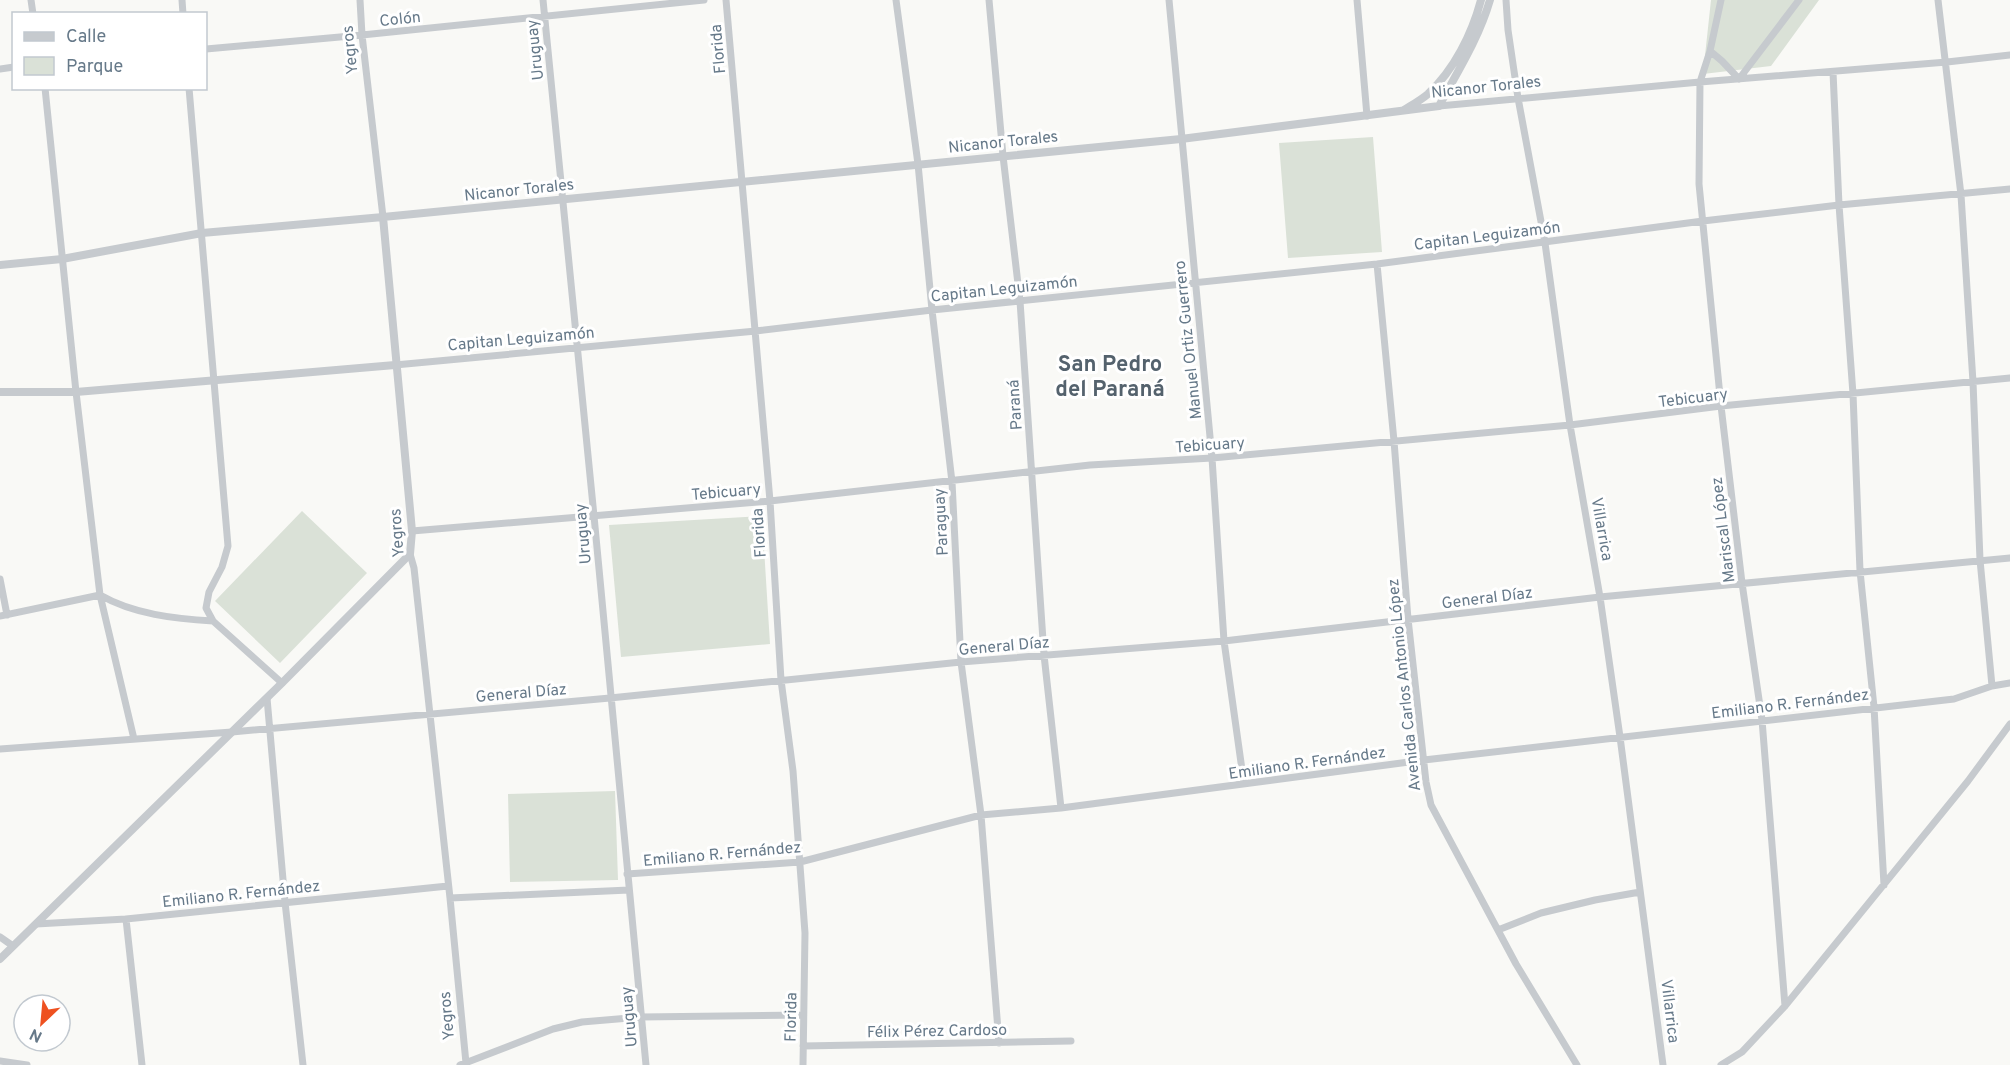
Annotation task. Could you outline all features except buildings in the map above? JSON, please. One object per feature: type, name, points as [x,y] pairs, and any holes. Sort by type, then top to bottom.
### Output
[{"type":"street","name":"Yegros","points":[[360,0],[412,531],[410,554],[414,568],[450,898],[463,1064]]},
{"type":"street","name":"Uruguay","points":[[543,0],[646,1065]]},
{"type":"street","name":"Colón","points":[[207,49],[704,0]]},
{"type":"street","name":"Florida","points":[[726,0],[770,501],[781,680],[794,771],[805,933],[803,1065]]},
{"type":"street","name":"Paraguay","points":[[896,0],[918,164],[952,482],[961,662],[981,815],[999,1043]]},
{"type":"street","name":"Paraná","points":[[988,0],[1020,301],[1044,655],[1061,808]]},
{"type":"street","name":"Manuel Ortiz Guerrero","points":[[1169,0],[1212,458],[1224,641],[1244,784]]},
{"type":"street","points":[[1357,0],[1367,116]]},
{"type":"street","points":[[1402,111],[1428,94],[1446,72],[1474,25],[1481,0]]},
{"type":"street","points":[[1439,106],[1475,38],[1490,0]]},
{"type":"street","name":"Villarrica","points":[[1506,0],[1518,98],[1545,243],[1570,425],[1600,597],[1662,1065]]},
{"type":"street","name":"Mariscal López","points":[[1721,0],[1710,51],[1700,81],[1699,184],[1721,406],[1742,583],[1762,720],[1785,1006]]},
{"type":"street","points":[[1710,51],[1739,79],[1799,0]]},
{"type":"street","points":[[1938,0],[1961,195],[1980,560],[1992,686]]},
{"type":"street","name":"Nicanor Torales","points":[[0,265],[62,259],[202,233],[1181,139],[1518,98],[2010,55]]},
{"type":"street","points":[[1833,72],[1860,571],[1874,707],[1884,885]]},
{"type":"street","points":[[45,90],[76,392],[100,595],[134,739]]},
{"type":"street","points":[[189,90],[228,546],[222,567],[209,592],[206,608],[213,621],[282,683]]},
{"type":"street","name":"Capitan Leguizamón","points":[[0,392],[76,392],[213,381],[756,331],[932,310],[1377,264],[1839,205],[2010,189]]},
{"type":"street","name":"Avenida Carlos Antonio López","points":[[1377,264],[1408,619],[1431,805],[1516,964],[1578,1065]]},
{"type":"street","name":"Tebicuary","points":[[412,531],[770,501],[1090,465],[1212,458],[1570,425],[1721,406],[2010,378]]},
{"type":"street","points":[[0,959],[267,698],[410,554]]},
{"type":"street","name":"General Díaz","points":[[0,749],[232,732],[610,698],[961,662],[1224,641],[1600,597],[2010,558]]},
{"type":"street","points":[[0,579],[3,616],[100,595],[117,605],[186,620],[213,621]]},
{"type":"street","name":"Emiliano R. Fernández","points":[[627,874],[800,862],[981,815],[1061,808],[1424,760],[1954,699],[1992,686],[2010,683]]},
{"type":"street","points":[[267,698],[285,902],[303,1065]]},
{"type":"street","points":[[1721,1065],[1742,1052],[1785,1006],[1884,885],[2010,724]]},
{"type":"street","name":"Emiliano R. Fernández","points":[[36,924],[126,919],[448,886]]},
{"type":"street","points":[[450,898],[629,890]]},
{"type":"street","points":[[1498,930],[1541,914],[1595,900],[1640,892]]},
{"type":"street","points":[[126,919],[142,1065]]},
{"type":"street","points":[[0,937],[13,946]]},
{"type":"street","points":[[463,1064],[553,1029],[582,1022],[641,1017],[803,1015]]},
{"type":"street","name":"Félix Pérez Cardoso","points":[[803,1046],[1071,1041]]},
{"type":"street","points":[[0,1061],[27,1065]]},
{"type":"green space","points":[[1711,0],[1819,0],[1771,66],[1703,74]]},
{"type":"green space","points":[[1373,137],[1382,252],[1288,258],[1279,143]]},
{"type":"green space","points":[[302,511],[367,573],[280,663],[215,601]]},
{"type":"green space","points":[[762,516],[770,644],[621,657],[609,525]]},
{"type":"green space","points":[[615,791],[618,880],[510,882],[508,794]]},
{"type":"district","name":"San Pedro del Paraná","points":[[1110,376]]}]
